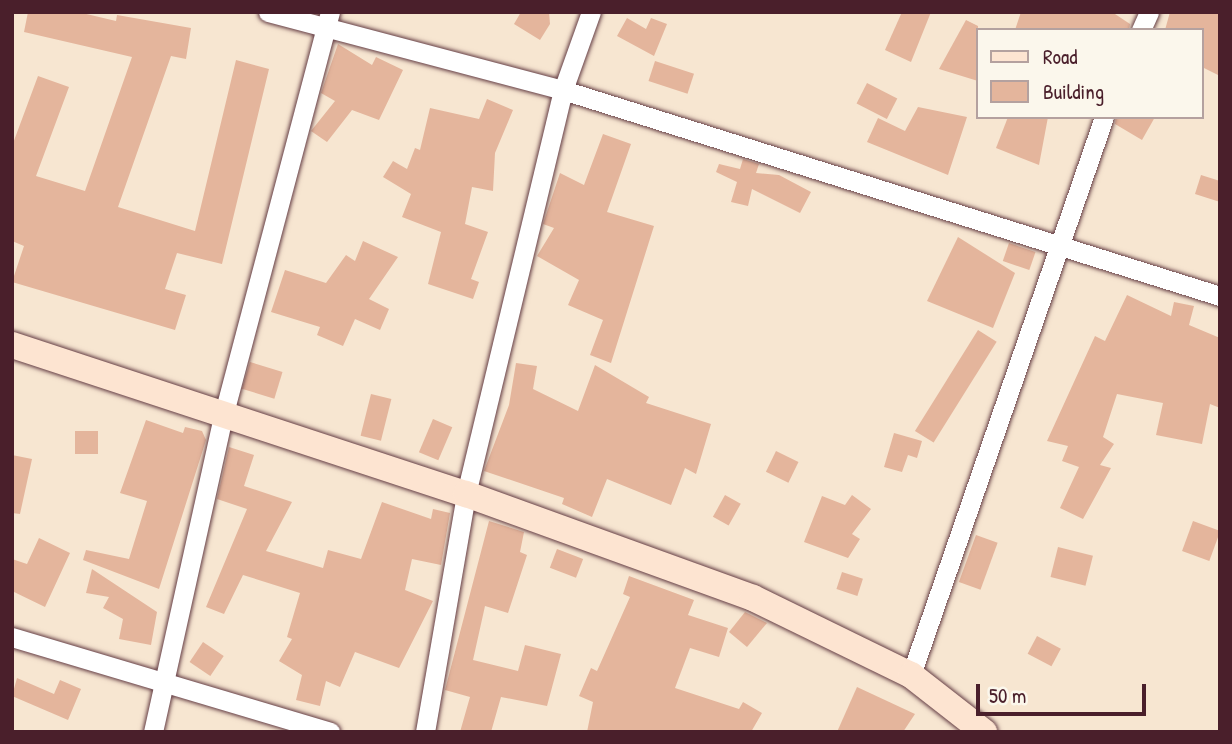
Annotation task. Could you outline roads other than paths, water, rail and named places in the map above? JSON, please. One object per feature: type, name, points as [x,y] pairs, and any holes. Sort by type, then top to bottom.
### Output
[{"type":"street","points":[[268,12],[328,19],[1058,242],[1220,296]]},
{"type":"street","points":[[425,732],[466,494],[563,90],[592,12]]},
{"type":"street","points":[[1142,28],[1149,12]]},
{"type":"street","points":[[153,732],[161,681],[224,412],[328,19]]},
{"type":"street","points":[[911,675],[1058,242],[1103,119]]},
{"type":"street","points":[[12,345],[224,412],[466,494],[752,598],[911,675],[984,732]]},
{"type":"street","points":[[12,637],[330,732]]}]
